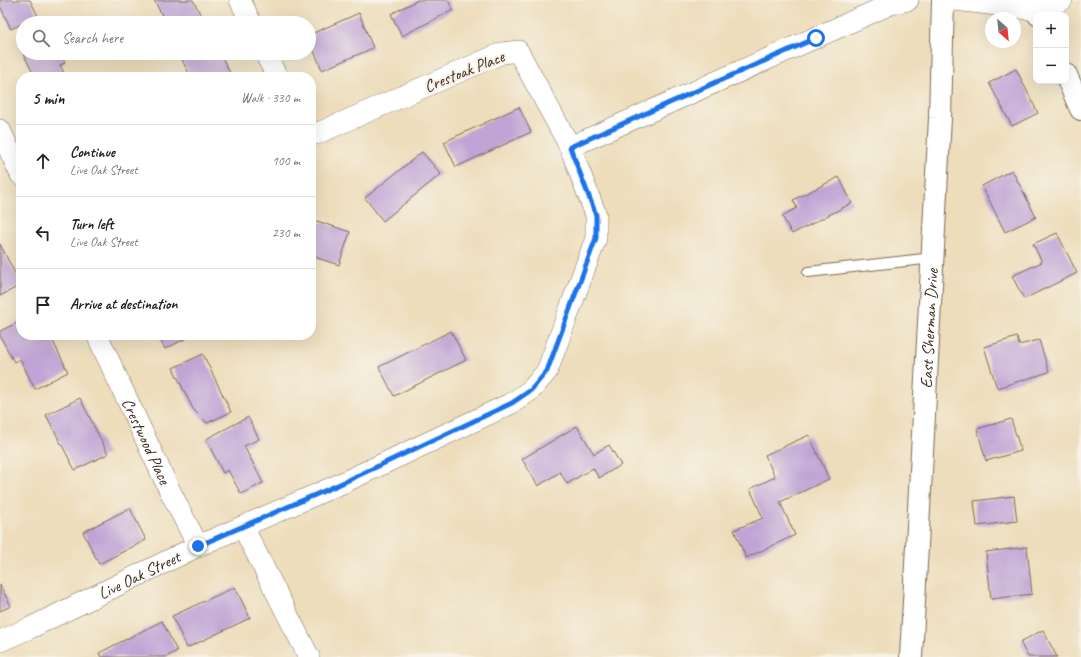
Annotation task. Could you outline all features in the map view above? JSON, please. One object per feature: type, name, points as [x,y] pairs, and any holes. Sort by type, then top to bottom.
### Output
[{"type":"main road","name":"East Sherman Drive","points":[[911,657],[940,118],[943,0]]},
{"type":"main road","points":[[1069,82],[1081,109]]},
{"type":"street","points":[[240,0],[248,16]]},
{"type":"street","points":[[570,147],[891,4],[908,0]]},
{"type":"street","points":[[955,0],[1036,8],[1062,0]]},
{"type":"street","name":"Crestoak Place","points":[[316,134],[502,53],[518,51],[570,147]]},
{"type":"street","points":[[268,60],[274,72]]},
{"type":"street","points":[[0,130],[16,164]]},
{"type":"street","name":"Live Oak Street","points":[[0,641],[30,628],[198,546],[347,480],[512,403],[531,390],[547,371],[596,238],[596,215],[570,147]]},
{"type":"street","name":"Crestwood Place","points":[[99,340],[168,487],[198,546]]},
{"type":"street","points":[[243,527],[309,657]]},
{"type":"lane","points":[[808,272],[933,258]]},
{"type":"building","points":[[0,0],[30,0],[38,16],[16,16],[16,27],[11,29],[0,6]]},
{"type":"building","points":[[154,0],[193,0],[201,16],[162,16]]},
{"type":"building","points":[[418,0],[448,0],[453,10],[402,36],[391,14]]},
{"type":"building","points":[[359,13],[373,48],[322,70],[316,56],[316,32]]},
{"type":"building","points":[[26,60],[64,60],[65,63],[60,65],[64,72],[32,72]]},
{"type":"building","points":[[182,60],[224,60],[230,72],[188,72]]},
{"type":"building","points":[[1016,69],[1038,113],[1012,126],[989,83]]},
{"type":"building","points":[[519,107],[531,132],[456,167],[444,142]]},
{"type":"building","points":[[422,152],[441,174],[383,221],[365,198]]},
{"type":"building","points":[[1012,170],[1036,217],[1005,232],[982,186]]},
{"type":"building","points":[[839,177],[852,203],[792,234],[782,216],[797,208],[793,200]]},
{"type":"building","points":[[316,221],[350,232],[339,265],[316,258]]},
{"type":"building","points":[[1057,233],[1077,273],[1024,299],[1012,276],[1042,262],[1033,244]]},
{"type":"building","points":[[0,244],[16,275],[16,288],[0,296]]},
{"type":"building","points":[[16,323],[16,340],[52,340],[68,372],[35,389],[20,359],[14,362],[0,336],[0,331]]},
{"type":"building","points":[[451,331],[466,360],[394,396],[379,367]]},
{"type":"building","points":[[1017,337],[1019,345],[1039,340],[1049,372],[997,388],[984,347]]},
{"type":"building","points":[[160,340],[183,340],[165,349]]},
{"type":"building","points":[[203,354],[231,412],[207,423],[193,409],[173,368]]},
{"type":"building","points":[[80,398],[108,454],[75,470],[46,415]]},
{"type":"building","points":[[248,417],[259,439],[244,446],[263,483],[241,494],[228,470],[223,473],[206,439]]},
{"type":"building","points":[[1011,419],[1021,451],[986,461],[977,429]]},
{"type":"building","points":[[577,426],[594,454],[609,445],[621,465],[599,478],[593,468],[567,484],[560,472],[538,486],[522,459]]},
{"type":"building","points":[[809,435],[829,479],[780,502],[795,535],[746,558],[734,530],[763,518],[750,489],[775,477],[765,455]]},
{"type":"building","points":[[1014,496],[1017,521],[977,526],[974,501]]},
{"type":"building","points":[[130,508],[146,540],[99,564],[83,532]]},
{"type":"building","points":[[1027,547],[1032,594],[991,599],[986,552]]},
{"type":"building","points":[[0,585],[11,606],[0,611]]},
{"type":"building","points":[[235,587],[250,618],[187,648],[172,616]]},
{"type":"building","points":[[162,621],[177,651],[166,657],[101,657],[99,653]]},
{"type":"building","points":[[1043,630],[1057,657],[1028,657],[1020,642]]},
{"type":"route","points":[[198,546],[340,484],[512,403],[531,390],[547,371],[596,238],[596,215],[570,147],[816,38]]}]
